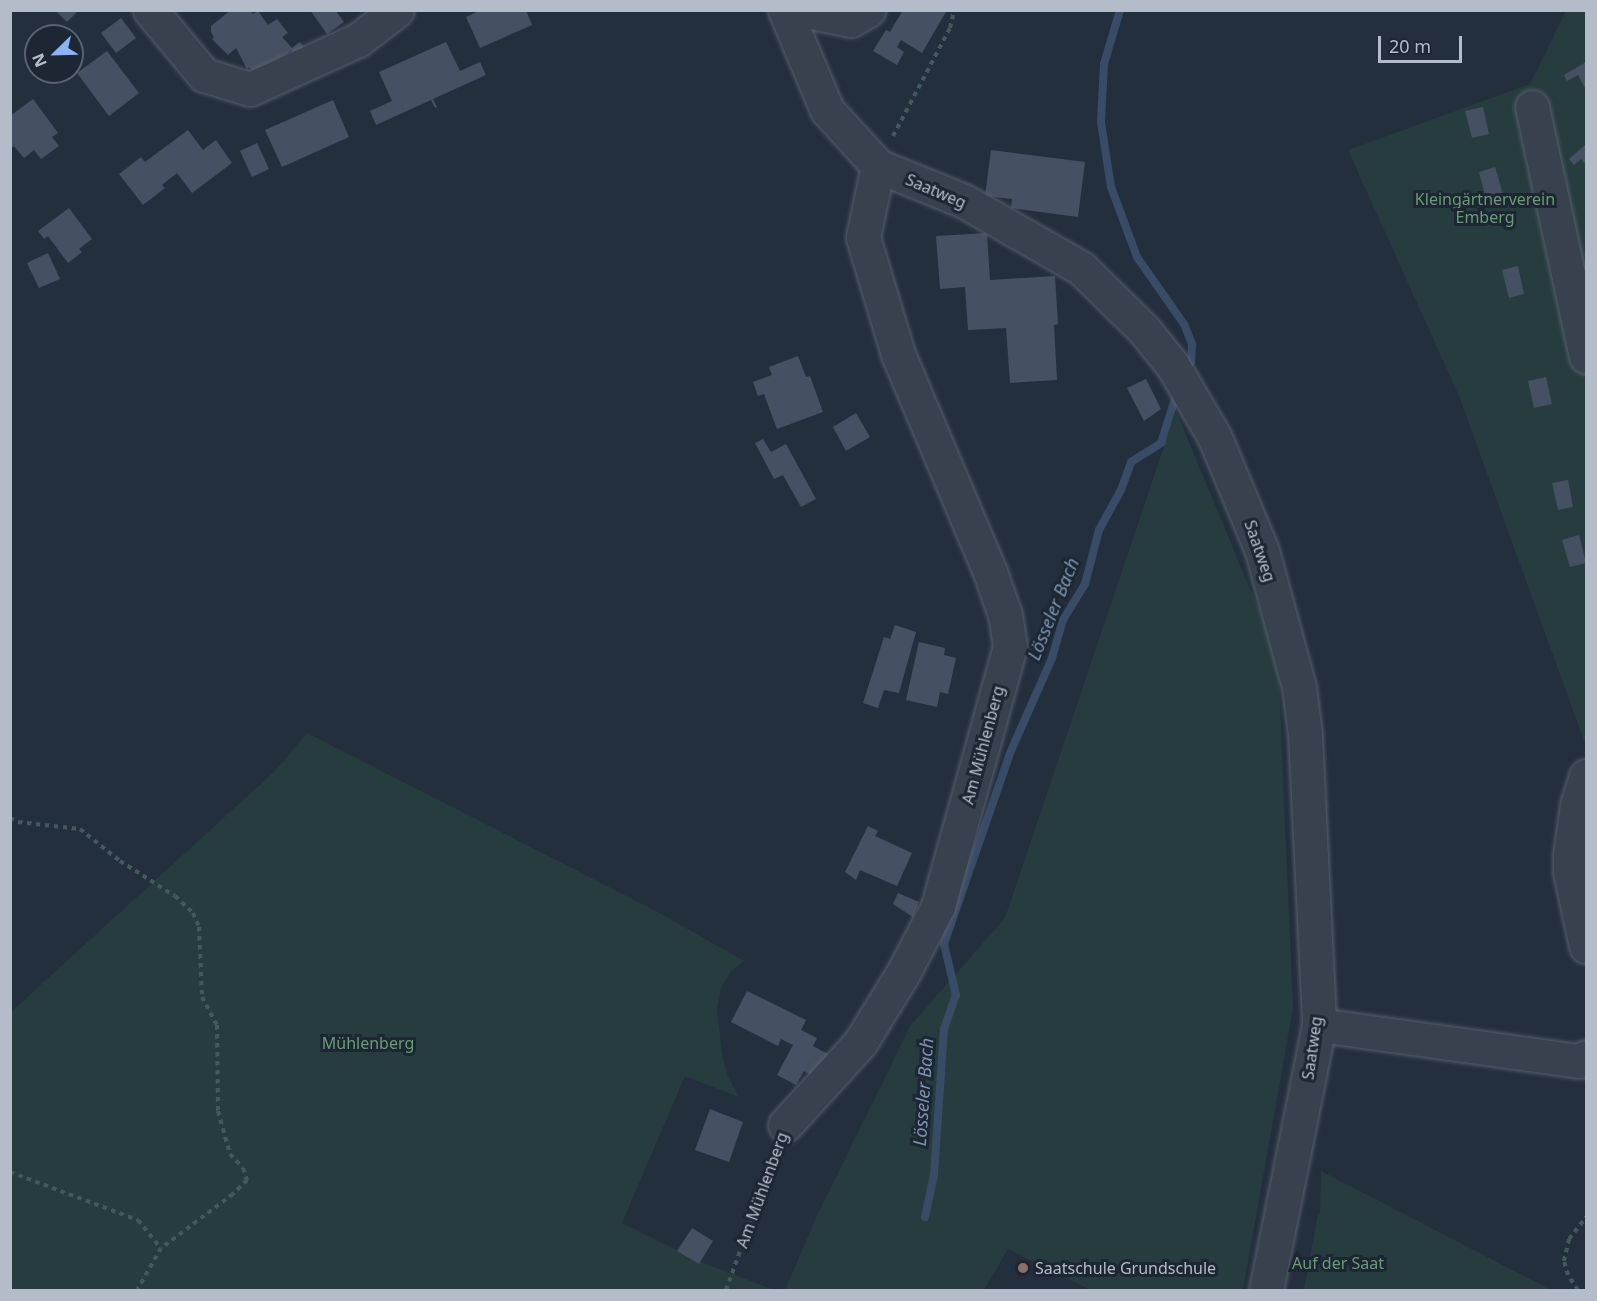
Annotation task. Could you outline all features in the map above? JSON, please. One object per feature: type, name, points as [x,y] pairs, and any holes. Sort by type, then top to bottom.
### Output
[{"type":"street","points":[[150,10],[204,75],[249,89],[358,40],[397,10]]},
{"type":"street","name":"Saatweg","points":[[784,10],[827,110],[878,166],[964,201],[1081,268],[1145,331],[1173,366],[1215,438],[1262,551],[1299,687],[1305,734],[1319,1025],[1266,1290]]},
{"type":"street","points":[[802,10],[851,20],[868,10]]},
{"type":"street","points":[[1532,107],[1575,248],[1587,356]]},
{"type":"street","name":"Am Mühlenberg","points":[[785,1125],[860,1042],[902,975],[938,906],[1010,646],[1005,615],[990,572],[898,354],[863,237],[878,166]]},
{"type":"street","points":[[1587,776],[1576,805],[1570,872],[1587,946]]},
{"type":"street","points":[[1319,1025],[1579,1060],[1587,1057]]},
{"type":"path","points":[[878,166],[950,28],[954,10]]},
{"type":"path","points":[[10,818],[18,822],[80,829],[120,861],[175,896],[193,913],[199,927],[202,997],[217,1024],[218,1111],[230,1154],[243,1168],[247,1180],[234,1194],[161,1248],[137,1290]]},
{"type":"path","name":"Am Mühlenberg","points":[[726,1290],[785,1125]]},
{"type":"path","points":[[10,1172],[138,1220],[161,1248]]},
{"type":"path","points":[[1578,1290],[1568,1275],[1564,1261],[1569,1239],[1587,1217]]},
{"type":"green space","name":"Kleingärtnerverein Emberg","points":[[1566,11],[1586,11],[1586,746],[1459,396],[1348,150],[1530,84]]},
{"type":"green space","points":[[1176,411],[1278,656],[1293,1008],[1243,1290],[1091,1290],[1008,1249],[984,1290],[785,1290],[819,1211],[911,1025],[1005,918]]},
{"type":"green space","name":"Mühlenberg","points":[[307,733],[656,911],[744,961],[731,972],[721,988],[717,1008],[722,1055],[728,1076],[739,1097],[685,1076],[622,1223],[696,1260],[774,1290],[11,1290],[11,1012],[275,771]]},
{"type":"green space","name":"Auf der Saat","points":[[1321,1171],[1551,1290],[1304,1290],[1318,1214],[1320,1215]]},
{"type":"building","points":[[55,10],[79,10],[67,22]]},
{"type":"building","points":[[231,10],[250,10],[253,14],[258,11],[268,25],[277,19],[288,33],[282,37],[292,48],[300,42],[308,53],[299,60],[291,50],[262,71],[253,71],[249,67],[247,69],[236,48],[228,55],[212,39],[214,37],[211,26]]},
{"type":"building","points":[[310,10],[335,10],[344,22],[327,34]]},
{"type":"building","points":[[481,10],[526,10],[532,25],[480,48],[466,17]]},
{"type":"building","points":[[903,10],[947,10],[922,53],[901,40],[897,47],[904,52],[897,65],[873,51],[886,30],[890,32]]},
{"type":"building","points":[[121,18],[136,38],[116,53],[101,33]]},
{"type":"building","points":[[446,42],[460,71],[480,62],[486,75],[433,99],[437,107],[435,108],[431,100],[376,125],[370,111],[392,101],[379,72]]},
{"type":"building","points":[[107,51],[139,93],[109,116],[84,82],[84,68]]},
{"type":"building","points":[[1586,62],[1586,90],[1578,75],[1567,81],[1564,75]]},
{"type":"building","points":[[33,99],[58,133],[52,137],[59,146],[41,159],[34,150],[24,158],[14,146],[10,149],[10,116]]},
{"type":"building","points":[[333,100],[349,137],[282,167],[265,130]]},
{"type":"building","points":[[1483,107],[1489,134],[1472,138],[1465,111]]},
{"type":"building","points":[[188,130],[203,150],[216,140],[232,163],[192,193],[177,173],[162,185],[165,188],[143,205],[119,174],[141,157],[145,162]]},
{"type":"building","points":[[257,143],[269,169],[252,177],[240,151]]},
{"type":"building","points":[[1586,144],[1586,165],[1581,159],[1574,165],[1569,159]]},
{"type":"building","points":[[991,150],[1085,162],[1078,217],[1011,208],[1012,199],[985,196]]},
{"type":"building","points":[[1495,167],[1503,194],[1486,199],[1479,172]]},
{"type":"building","points":[[69,208],[92,239],[79,249],[82,252],[68,263],[48,236],[44,239],[38,231]]},
{"type":"building","points":[[987,233],[990,280],[1055,276],[1058,324],[1054,325],[1057,380],[1010,383],[1006,328],[968,330],[965,287],[940,289],[936,236]]},
{"type":"building","points":[[48,253],[60,279],[39,288],[27,263]]},
{"type":"building","points":[[1518,266],[1524,294],[1509,298],[1502,270]]},
{"type":"building","points":[[798,356],[806,377],[810,376],[823,412],[777,429],[764,394],[758,396],[753,382],[772,375],[769,367]]},
{"type":"building","points":[[1546,377],[1552,404],[1534,408],[1528,381]]},
{"type":"building","points":[[1146,379],[1161,409],[1144,421],[1127,388]]},
{"type":"building","points":[[856,413],[870,437],[846,451],[833,427]]},
{"type":"building","points":[[763,439],[771,452],[786,444],[816,499],[801,507],[783,475],[774,479],[755,443]]},
{"type":"building","points":[[1568,480],[1573,507],[1558,510],[1552,483]]},
{"type":"building","points":[[1579,535],[1586,563],[1570,567],[1562,540]]},
{"type":"building","points":[[895,625],[916,632],[899,693],[884,690],[878,708],[863,703],[884,637],[890,639]]},
{"type":"building","points":[[919,642],[945,648],[944,655],[956,658],[948,694],[940,692],[937,707],[906,700]]},
{"type":"building","points":[[868,826],[878,831],[875,836],[912,853],[897,886],[860,870],[856,880],[845,872]]},
{"type":"building","points":[[898,893],[919,902],[913,917],[893,904]]},
{"type":"building","points":[[747,991],[806,1020],[801,1030],[817,1038],[813,1046],[828,1054],[815,1077],[804,1071],[796,1085],[777,1075],[793,1045],[781,1039],[778,1046],[731,1022]]},
{"type":"building","points":[[710,1109],[743,1122],[729,1162],[695,1150]]},
{"type":"building","points":[[692,1228],[713,1241],[699,1264],[677,1251]]},
{"type":"waterway","name":"Lösseler Bach","points":[[1120,10],[1104,64],[1101,122],[1111,187],[1137,257],[1184,324],[1192,344],[1191,361],[1186,372]]},
{"type":"waterway","name":"Lösseler Bach","points":[[925,1217],[934,1175],[944,1029],[956,995],[944,944],[1010,753],[1052,658],[1063,620],[1085,584],[1099,530],[1121,490],[1131,462],[1161,443],[1178,389]]},
{"type":"place","name":"Saatschule Grundschule","points":[[1023,1268]]}]
